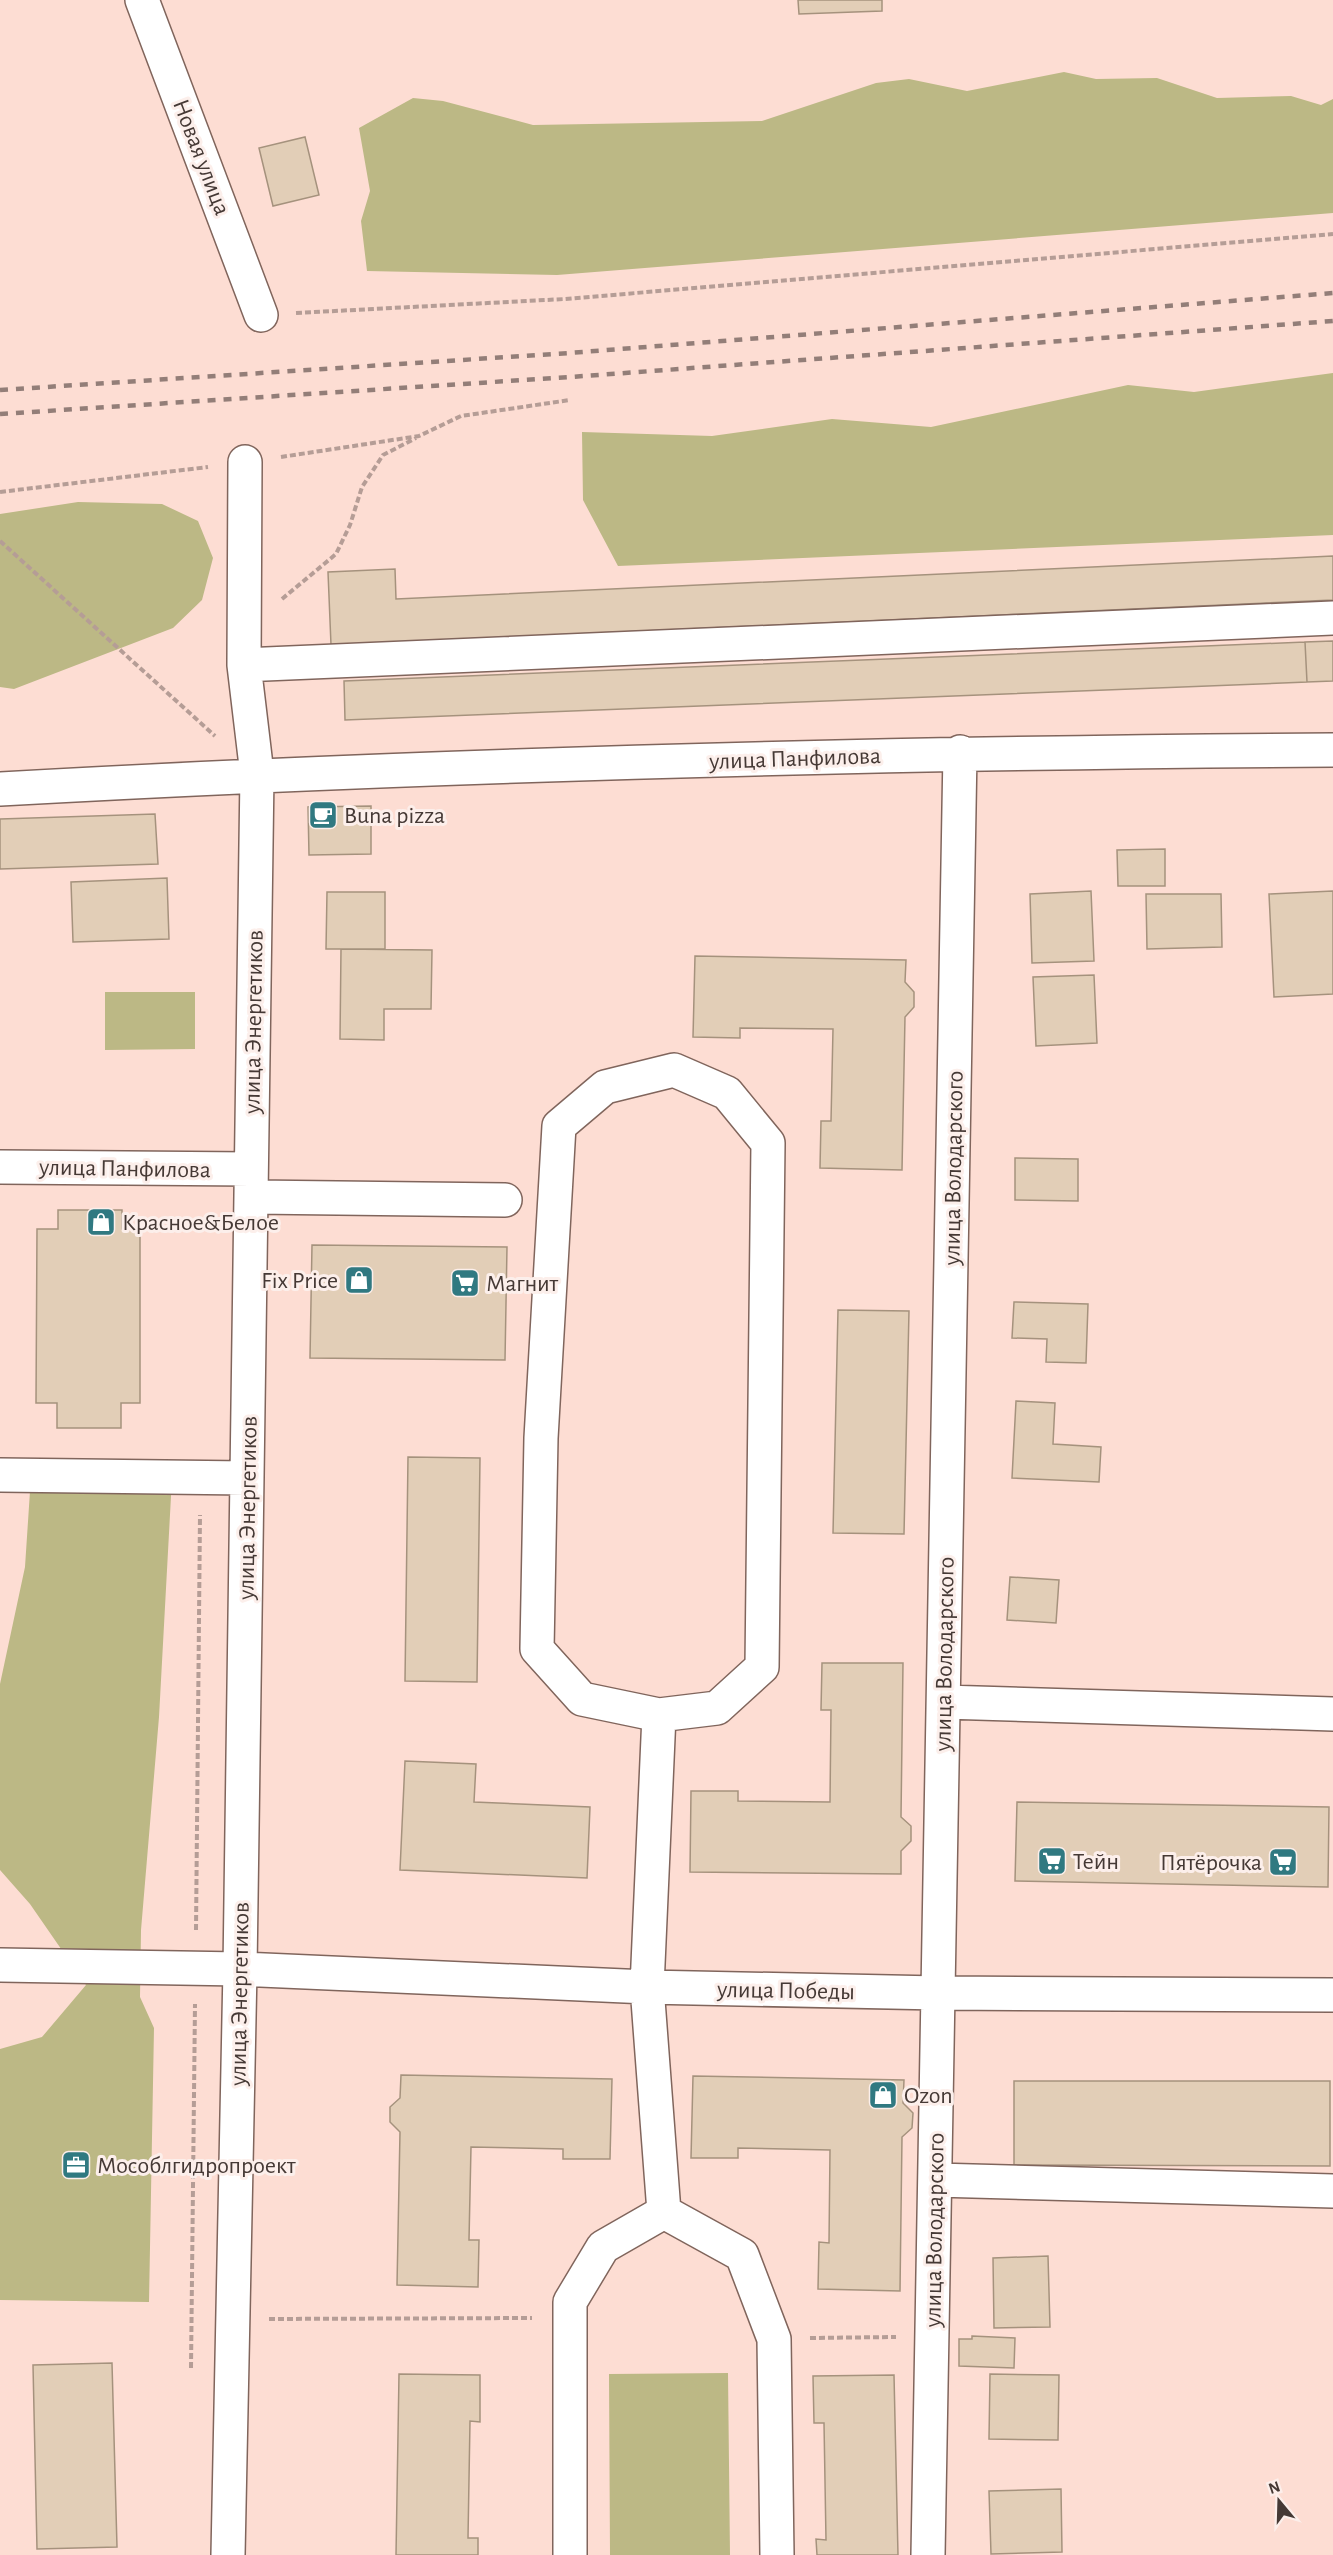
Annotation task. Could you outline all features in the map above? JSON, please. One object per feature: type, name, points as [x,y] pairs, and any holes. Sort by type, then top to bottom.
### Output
[{"type":"street","name":"Новая улица","points":[[142,0],[261,315]]},
{"type":"street","name":"улица Энергетиков","points":[[228,2555],[240,1969],[257,774],[244,665],[244,462]]},
{"type":"street","points":[[244,665],[1333,618]]},
{"type":"street","name":"улица Панфилова","points":[[0,789],[257,774],[960,752],[1333,750]]},
{"type":"street","name":"улица Володарского","points":[[928,2555],[960,752]]},
{"type":"street","points":[[674,1070],[727,1093],[768,1143],[762,1667],[717,1708],[659,1715],[582,1699],[537,1649],[541,1438],[559,1126],[605,1087],[674,1070]]},
{"type":"street","name":"улица Панфилова","points":[[0,1167],[505,1200]]},
{"type":"street","points":[[0,1475],[247,1478]]},
{"type":"street","points":[[944,1702],[1333,1714]]},
{"type":"street","points":[[659,1715],[647,1987],[664,2212]]},
{"type":"street","name":"улица Победы","points":[[0,1965],[240,1969],[647,1987],[938,1993],[1333,1995]]},
{"type":"street","points":[[936,2180],[1333,2191]]},
{"type":"street","points":[[570,2555],[570,2302],[603,2247],[664,2212]]},
{"type":"street","points":[[664,2212],[742,2255],[774,2339],[777,2555]]},
{"type":"path","points":[[261,315],[565,299],[1333,234]]},
{"type":"path","points":[[244,621],[281,600],[336,554],[350,525],[362,487],[383,455],[461,416],[570,400]]},
{"type":"path","points":[[0,492],[244,462],[419,436]]},
{"type":"path","points":[[0,541],[257,774]]},
{"type":"path","points":[[191,2375],[201,1478]]},
{"type":"path","points":[[233,2319],[570,2318]]},
{"type":"path","points":[[774,2339],[932,2336]]},
{"type":"shaded area","points":[[1064,72],[1096,79],[1157,78],[1217,98],[1291,96],[1321,105],[1333,99],[1333,213],[557,275],[367,271],[361,221],[370,191],[359,128],[413,98],[443,101],[533,125],[762,121],[876,83],[909,79],[967,91]]},
{"type":"shaded area","points":[[1333,373],[1333,535],[618,566],[583,500],[582,432],[712,436],[832,419],[931,427],[1128,385],[1194,392]]},
{"type":"shaded area","points":[[78,502],[162,504],[198,521],[213,558],[202,600],[173,628],[14,689],[0,687],[0,514]]},
{"type":"shaded area","points":[[105,992],[195,992],[195,1049],[105,1050]]},
{"type":"shaded area","name":"Мособлгидропроект","points":[[31,1476],[172,1478],[159,1717],[141,1930],[140,1997],[154,2028],[149,2302],[0,2300],[0,2049],[42,2037],[86,1985],[30,1904],[0,1870],[0,1684],[25,1567]]},
{"type":"shaded area","points":[[728,2373],[730,2555],[610,2555],[609,2374]]},
{"type":"building","points":[[798,0],[882,0],[882,11],[799,14]]},
{"type":"building","points":[[305,137],[319,195],[273,206],[259,148]]},
{"type":"building","points":[[1333,556],[1333,600],[331,645],[328,572],[395,569],[396,599]]},
{"type":"building","points":[[1333,641],[1333,681],[1307,682],[1305,642]]},
{"type":"building","points":[[1305,642],[1307,682],[345,720],[344,681]]},
{"type":"building","points":[[371,806],[371,854],[309,855],[308,807]]},
{"type":"building","points":[[155,814],[158,864],[0,869],[0,819]]},
{"type":"building","points":[[1165,849],[1165,886],[1118,886],[1117,850]]},
{"type":"building","points":[[167,878],[169,939],[73,942],[71,882]]},
{"type":"building","points":[[1091,891],[1094,961],[1032,963],[1030,894]]},
{"type":"building","points":[[1333,891],[1333,994],[1274,997],[1269,894]]},
{"type":"building","points":[[327,892],[385,892],[385,949],[326,949]]},
{"type":"building","points":[[1146,894],[1221,894],[1222,947],[1147,949]]},
{"type":"building","points":[[341,949],[432,950],[431,1009],[384,1009],[384,1040],[340,1039]]},
{"type":"building","points":[[695,956],[906,960],[905,982],[914,992],[914,1007],[905,1017],[902,1170],[820,1168],[821,1121],[831,1121],[833,1029],[740,1028],[740,1038],[693,1037]]},
{"type":"building","points":[[1094,975],[1097,1043],[1036,1046],[1033,977]]},
{"type":"building","points":[[1015,1158],[1078,1159],[1078,1201],[1015,1200]]},
{"type":"building","points":[[58,1210],[122,1210],[122,1229],[140,1229],[140,1403],[121,1403],[121,1428],[57,1428],[57,1403],[36,1403],[37,1229],[58,1229]]},
{"type":"building","points":[[312,1245],[507,1247],[505,1360],[310,1358]]},
{"type":"building","points":[[1014,1302],[1088,1304],[1086,1363],[1046,1362],[1047,1339],[1012,1338]]},
{"type":"building","points":[[838,1310],[909,1311],[904,1534],[833,1533]]},
{"type":"building","points":[[1016,1401],[1055,1403],[1053,1444],[1101,1447],[1099,1482],[1012,1478]]},
{"type":"building","points":[[408,1457],[480,1458],[477,1682],[405,1681]]},
{"type":"building","points":[[1010,1577],[1059,1580],[1056,1623],[1007,1620]]},
{"type":"building","points":[[822,1663],[903,1663],[901,1817],[911,1826],[911,1841],[901,1851],[901,1874],[690,1872],[691,1791],[738,1791],[738,1801],[830,1802],[831,1710],[821,1710]]},
{"type":"building","points":[[405,1761],[476,1764],[474,1802],[590,1807],[587,1878],[400,1870]]},
{"type":"building","points":[[1017,1802],[1329,1807],[1328,1887],[1015,1881]]},
{"type":"building","points":[[401,2075],[612,2079],[610,2159],[563,2159],[563,2149],[471,2147],[469,2240],[479,2240],[478,2287],[397,2285],[400,2132],[390,2122],[390,2107],[400,2098]]},
{"type":"building","points":[[693,2076],[904,2080],[903,2103],[913,2113],[912,2128],[902,2137],[900,2291],[818,2289],[819,2242],[829,2243],[830,2150],[738,2148],[738,2158],[691,2158]]},
{"type":"building","points":[[1014,2081],[1330,2081],[1330,2166],[1014,2165]]},
{"type":"building","points":[[1048,2256],[1050,2327],[994,2328],[993,2258]]},
{"type":"building","points":[[972,2336],[1015,2338],[1014,2368],[959,2366],[959,2339],[972,2339]]},
{"type":"building","points":[[112,2363],[117,2547],[37,2549],[33,2365]]},
{"type":"building","points":[[399,2374],[480,2375],[480,2422],[470,2421],[468,2538],[478,2538],[478,2555],[396,2555]]},
{"type":"building","points":[[990,2374],[1059,2375],[1058,2440],[989,2439]]},
{"type":"building","points":[[894,2375],[898,2555],[817,2555],[816,2539],[826,2540],[824,2423],[814,2423],[813,2376]]},
{"type":"building","points":[[1061,2489],[1062,2552],[991,2554],[989,2491]]},
{"type":"railway","points":[[0,390],[569,353],[1333,293]]},
{"type":"railway","points":[[0,414],[570,377],[1333,321]]},
{"type":"place","name":"Buna pizza","points":[[323,815]]},
{"type":"place","name":"Красное&Белое","points":[[101,1222]]},
{"type":"place","name":"Fix Price","points":[[359,1280]]},
{"type":"place","name":"Магнит","points":[[465,1283]]},
{"type":"place","name":"Тейн","points":[[1052,1861]]},
{"type":"place","name":"Пятёрочка","points":[[1283,1862]]},
{"type":"place","name":"Ozon","points":[[883,2095]]},
{"type":"place","name":"Мособлгидропроект","points":[[76,2165]]}]
